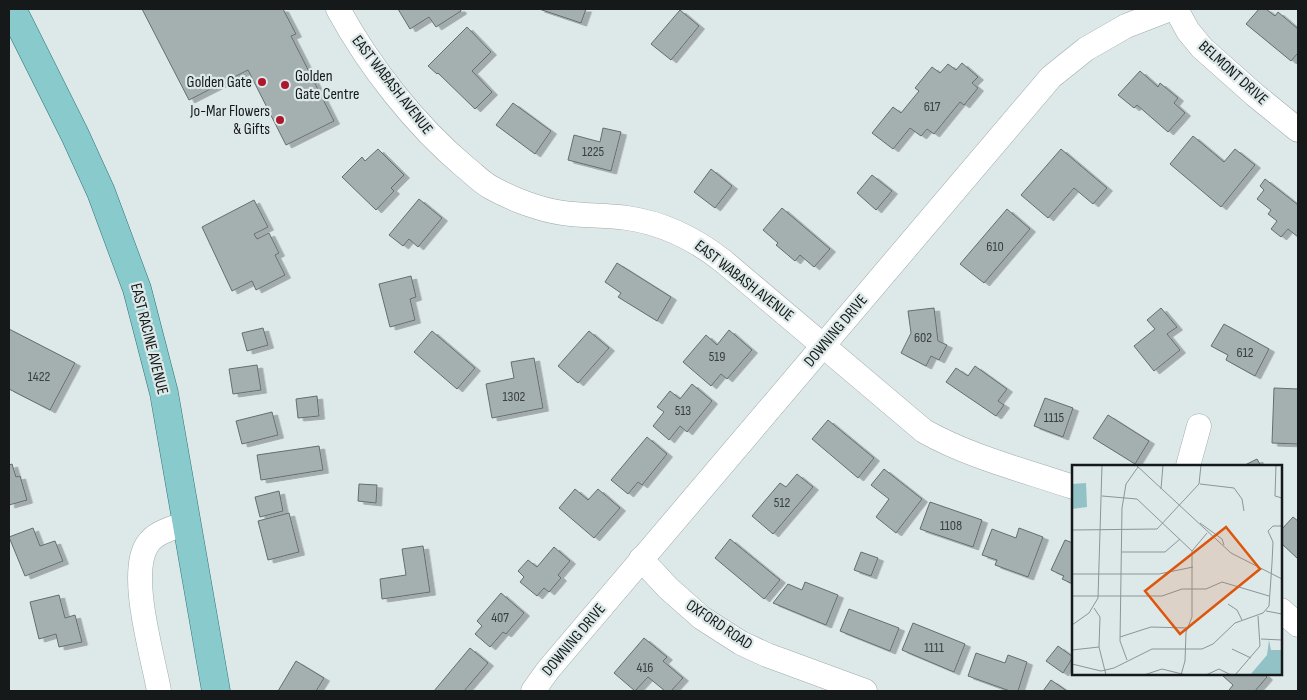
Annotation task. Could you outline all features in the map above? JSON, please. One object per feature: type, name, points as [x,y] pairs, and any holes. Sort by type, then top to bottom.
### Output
[{"type":"main road","name":"EAST RACINE AVENUE","points":[[12,9],[75,135],[101,192],[137,289],[164,394],[216,691]]},
{"type":"street","name":"EAST WABASH AVENUE","points":[[338,9],[352,34],[401,102],[428,134],[493,189],[540,208],[562,213],[627,218],[650,223],[687,237],[723,261],[924,431],[943,442],[1072,487]]},
{"type":"street","name":"DOWNING DRIVE","points":[[533,691],[548,670],[1051,77],[1086,48],[1126,26],[1170,9]]},
{"type":"street","name":"BELMONT DRIVE","points":[[1176,9],[1188,31],[1202,48],[1298,130]]},
{"type":"street","points":[[1188,465],[1199,426]]},
{"type":"street","points":[[159,691],[142,604],[139,572],[141,559],[151,539],[187,523]]},
{"type":"street","name":"OXFORD ROAD","points":[[642,559],[668,588],[702,618],[741,643],[767,655],[865,691]]},
{"type":"street","points":[[1282,611],[1298,625]]},
{"type":"building","name":"Golden Gate Centre","points":[[142,9],[283,9],[296,34],[291,36],[334,121],[286,145],[248,70],[189,100]]},
{"type":"building","points":[[398,9],[460,9],[461,11],[436,27],[429,17],[410,29]]},
{"type":"building","points":[[539,9],[586,9],[581,23]]},
{"type":"building","points":[[1259,9],[1266,9],[1275,16],[1278,12],[1298,29],[1298,53],[1291,61],[1246,24]]},
{"type":"building","points":[[680,10],[699,26],[671,60],[651,44]]},
{"type":"building","points":[[467,27],[491,52],[472,71],[492,92],[475,109],[438,73],[428,66]]},
{"type":"building","points":[[962,63],[978,77],[972,83],[978,88],[964,105],[960,102],[934,134],[927,129],[921,136],[910,128],[893,149],[872,133],[893,107],[901,113],[919,91],[915,88],[932,67],[940,73],[948,64],[956,70]]},
{"type":"building","points":[[1140,71],[1158,87],[1160,83],[1178,98],[1174,103],[1185,113],[1168,132],[1137,105],[1134,108],[1118,95]]},
{"type":"building","points":[[513,103],[551,131],[535,154],[496,125]]},
{"type":"building","points":[[603,128],[621,132],[611,171],[568,160],[574,135],[600,142]]},
{"type":"building","points":[[1193,136],[1224,162],[1235,149],[1255,165],[1221,207],[1170,164]]},
{"type":"building","points":[[378,149],[404,175],[391,188],[394,191],[376,210],[342,177],[362,157],[365,161]]},
{"type":"building","points":[[1061,149],[1107,188],[1093,204],[1074,188],[1048,218],[1021,195]]},
{"type":"building","points":[[711,169],[732,186],[715,208],[694,192]]},
{"type":"building","points":[[872,175],[892,191],[876,210],[857,193]]},
{"type":"building","points":[[1265,179],[1298,205],[1298,237],[1288,229],[1281,237],[1271,229],[1277,221],[1268,214],[1271,210],[1257,199],[1264,190],[1260,186]]},
{"type":"building","points":[[419,199],[442,218],[418,247],[409,239],[403,246],[389,235]]},
{"type":"building","points":[[254,200],[268,227],[254,234],[257,239],[269,233],[279,253],[275,255],[285,275],[256,290],[252,281],[232,291],[202,227]]},
{"type":"building","points":[[782,208],[830,249],[814,267],[800,255],[795,261],[776,245],[778,243],[763,230]]},
{"type":"building","points":[[1007,209],[1030,229],[984,283],[960,264]]},
{"type":"building","points":[[617,263],[671,297],[657,321],[618,297],[621,293],[605,282]]},
{"type":"building","points":[[411,276],[416,297],[410,299],[415,320],[390,327],[379,284]]},
{"type":"building","points":[[934,308],[938,341],[947,345],[939,360],[931,356],[926,366],[901,353],[911,333],[908,311]]},
{"type":"building","points":[[1161,308],[1177,327],[1167,334],[1180,350],[1154,371],[1134,346],[1155,329],[1147,320]]},
{"type":"building","points":[[1224,324],[1269,349],[1255,376],[1226,360],[1228,355],[1211,346]]},
{"type":"building","points":[[263,328],[268,345],[247,351],[242,333]]},
{"type":"building","points":[[9,329],[75,363],[50,410],[9,389]]},
{"type":"building","points":[[729,330],[752,350],[727,379],[721,374],[711,386],[683,362],[706,335],[717,345]]},
{"type":"building","points":[[432,331],[475,368],[457,389],[414,352]]},
{"type":"building","points":[[589,331],[609,348],[578,383],[558,366]]},
{"type":"building","points":[[534,358],[543,408],[492,418],[486,384],[514,378],[511,362]]},
{"type":"building","points":[[257,365],[261,390],[233,394],[229,369]]},
{"type":"building","points":[[975,366],[1007,389],[998,401],[1004,405],[996,416],[946,382],[956,368],[968,376]]},
{"type":"building","points":[[692,384],[712,401],[687,432],[680,426],[669,440],[653,426],[664,412],[657,407],[670,391],[680,399]]},
{"type":"building","points":[[1274,388],[1298,389],[1298,444],[1272,443]]},
{"type":"building","points":[[317,396],[319,416],[298,418],[296,399]]},
{"type":"building","points":[[1045,398],[1073,408],[1063,437],[1034,426]]},
{"type":"building","points":[[272,412],[278,435],[242,444],[236,421]]},
{"type":"building","points":[[1108,415],[1149,441],[1135,464],[1093,438]]},
{"type":"building","points":[[828,420],[874,458],[858,478],[812,439]]},
{"type":"building","points":[[647,437],[667,454],[642,485],[638,482],[628,494],[611,480]]},
{"type":"building","points":[[319,446],[323,470],[261,480],[257,455]]},
{"type":"building","points":[[1257,459],[1260,465],[1245,465]]},
{"type":"building","points":[[12,464],[16,477],[20,476],[27,500],[9,505],[9,465]]},
{"type":"building","points":[[884,469],[922,499],[896,533],[876,517],[889,499],[871,485]]},
{"type":"building","points":[[797,474],[813,487],[773,534],[752,516],[780,483],[786,487]]},
{"type":"building","points":[[359,484],[377,485],[376,503],[358,501]]},
{"type":"building","points":[[575,489],[588,500],[598,489],[620,508],[594,538],[559,508]]},
{"type":"building","points":[[279,491],[283,511],[260,517],[255,497]]},
{"type":"building","points":[[930,502],[982,520],[973,547],[920,529]]},
{"type":"building","points":[[289,513],[299,552],[268,560],[258,521]]},
{"type":"building","points":[[1293,517],[1298,521],[1298,559],[1282,544],[1282,529]]},
{"type":"building","points":[[33,528],[40,546],[55,541],[63,561],[25,576],[9,537]]},
{"type":"building","points":[[1019,528],[1043,537],[1028,577],[995,565],[997,560],[982,555],[992,529],[1016,538]]},
{"type":"building","points":[[730,539],[780,580],[764,599],[715,558]]},
{"type":"building","points":[[1065,540],[1072,543],[1072,584],[1062,579],[1064,576],[1051,570]]},
{"type":"building","points":[[423,546],[430,592],[382,599],[380,579],[406,575],[402,549]]},
{"type":"building","points":[[554,547],[570,561],[558,575],[561,578],[549,592],[544,588],[537,596],[520,582],[524,577],[518,571],[528,560],[537,567]]},
{"type":"building","points":[[861,552],[878,558],[871,576],[854,570]]},
{"type":"building","points":[[805,582],[838,595],[826,625],[773,603],[788,584],[802,590]]},
{"type":"building","points":[[501,593],[524,613],[506,634],[503,632],[490,647],[475,634],[482,626],[477,621]]},
{"type":"building","points":[[59,595],[65,618],[75,615],[82,642],[59,647],[56,634],[39,639],[30,602]]},
{"type":"building","points":[[849,609],[899,628],[890,651],[840,631]]},
{"type":"building","points":[[913,623],[965,644],[954,672],[902,650]]},
{"type":"building","points":[[644,638],[667,657],[663,661],[683,678],[671,691],[665,691],[648,677],[635,691],[614,673]]},
{"type":"building","points":[[1058,646],[1072,656],[1063,673],[1046,661]]},
{"type":"building","points":[[470,648],[488,663],[464,691],[434,691]]},
{"type":"building","points":[[976,653],[1005,663],[1008,655],[1027,662],[1018,691],[1010,691],[968,676]]},
{"type":"building","points":[[296,661],[324,678],[316,691],[278,691]]},
{"type":"building","points":[[1265,675],[1267,677],[1255,691],[1231,691],[1229,690],[1233,685],[1223,676]]},
{"type":"building","points":[[1051,680],[1067,691],[1043,691]]},
{"type":"place","name":"Golden Gate","points":[[262,82]]},
{"type":"place","name":"Golden Gate Centre","points":[[285,85]]},
{"type":"place","name":"Jo-Mar Flowers & Gifts","points":[[280,120]]}]
